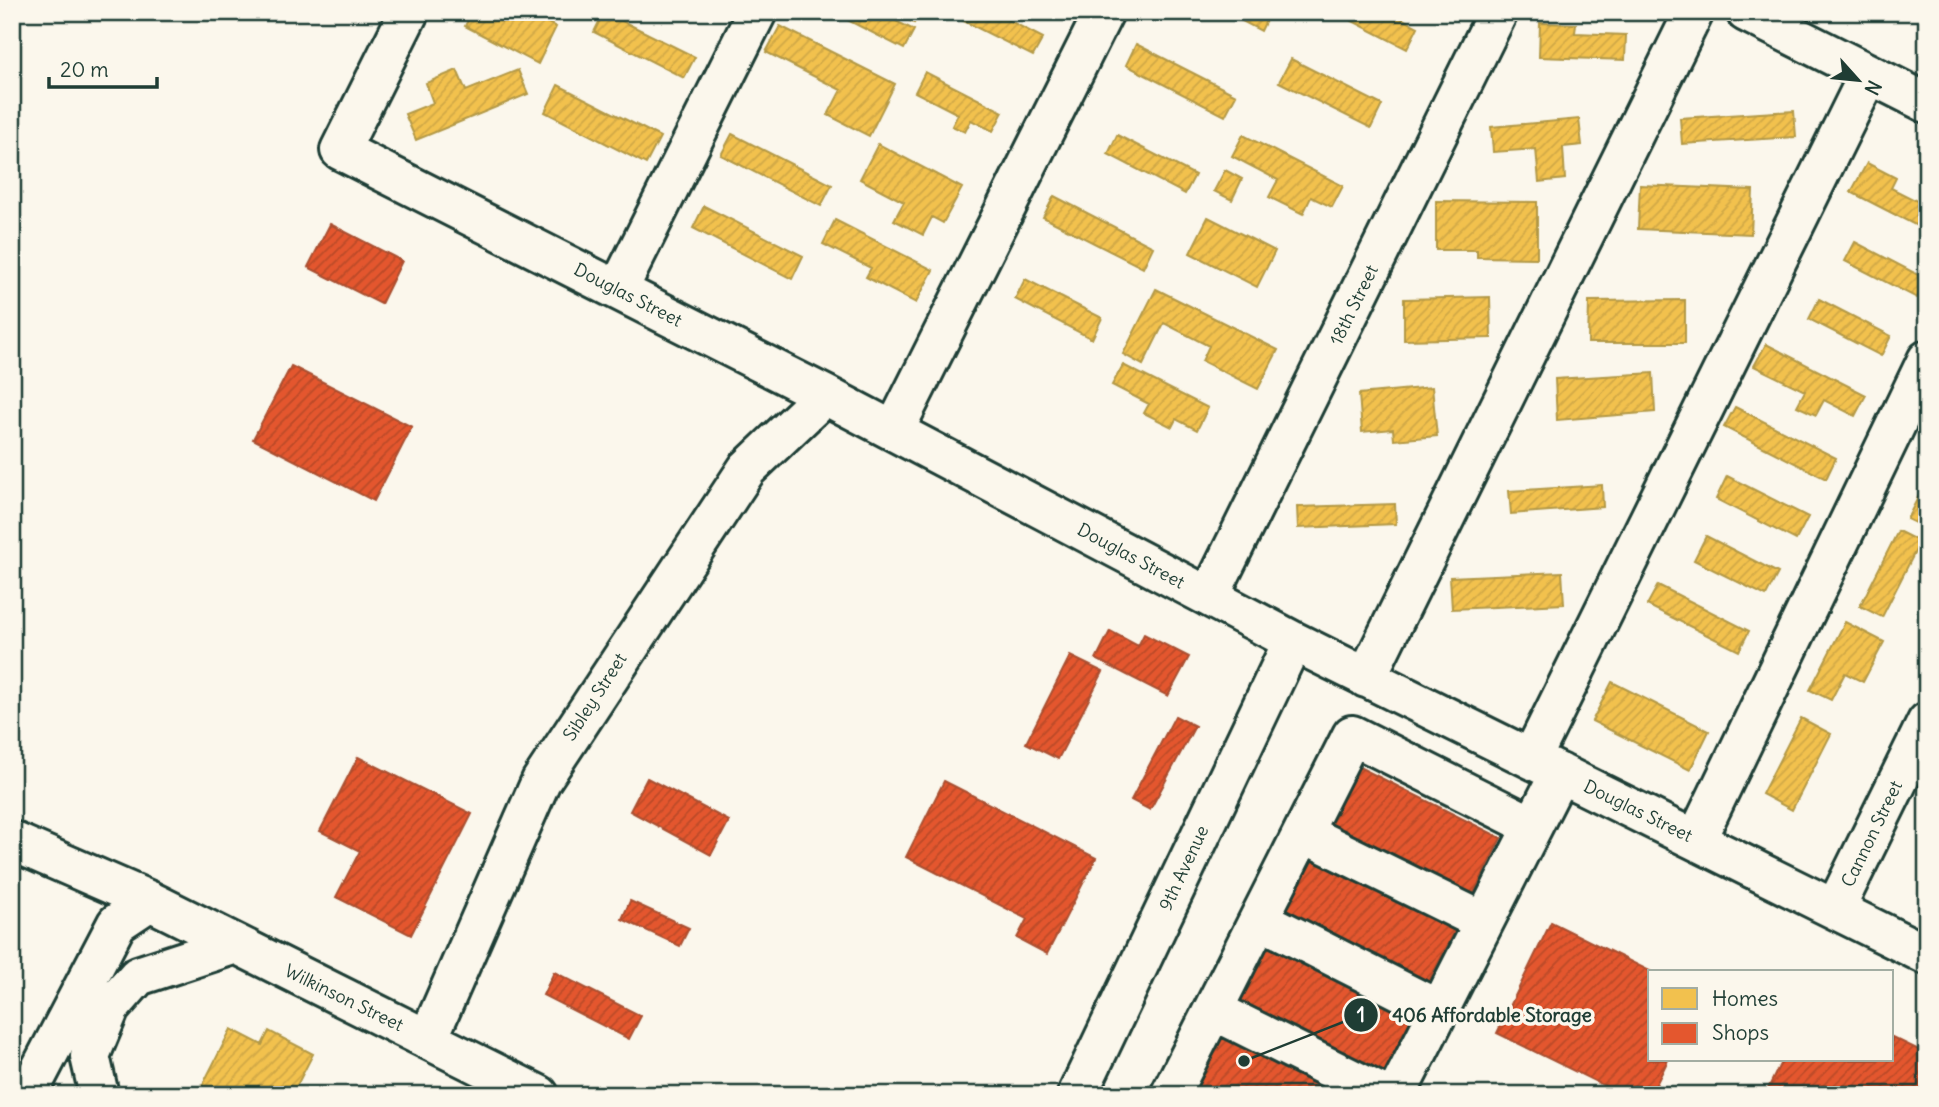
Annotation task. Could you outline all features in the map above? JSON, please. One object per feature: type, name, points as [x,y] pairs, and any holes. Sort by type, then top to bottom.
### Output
[{"type":"street","name":"Douglas Street","points":[[409,12],[340,150],[825,395],[1293,641],[1927,955]]},
{"type":"street","points":[[618,290],[757,12]]},
{"type":"street","points":[[894,431],[1104,12]]},
{"type":"street","name":"18th Street","points":[[1209,597],[1498,12]]},
{"type":"street","points":[[1366,678],[1694,12]]},
{"type":"street","points":[[1746,12],[1927,103]]},
{"type":"street","points":[[1396,1095],[1533,826],[1545,766],[1869,74]]},
{"type":"street","points":[[1696,840],[1927,360]]},
{"type":"street","name":"Sibley Street","points":[[428,1039],[541,781],[747,469],[825,395]]},
{"type":"street","name":"9th Avenue","points":[[1077,1095],[1293,641]]},
{"type":"street","name":"Cannon Street","points":[[1835,909],[1927,722]]},
{"type":"street","points":[[1170,1095],[1352,735],[1533,826]]},
{"type":"street","points":[[1303,833],[1484,922]]},
{"type":"street","name":"Wilkinson Street","points":[[12,841],[150,901],[539,1095]]},
{"type":"street","points":[[27,1095],[117,923],[150,901]]},
{"type":"street","points":[[1259,919],[1439,1010]]},
{"type":"street","points":[[99,1095],[90,1056],[110,1008],[138,976],[236,944]]},
{"type":"street","points":[[1213,1010],[1384,1095]]},
{"type":"building: Homes","points":[[472,12],[527,12],[556,27],[538,64],[465,26]]},
{"type":"building: Homes","points":[[604,12],[695,57],[684,78],[594,32]]},
{"type":"building: Homes","points":[[832,12],[878,12],[914,30],[904,49]]},
{"type":"building: Homes","points":[[895,12],[920,12],[914,23]]},
{"type":"building: Homes","points":[[993,12],[1043,38],[1033,56],[948,13]]},
{"type":"building: Homes","points":[[1225,12],[1270,12],[1261,31]]},
{"type":"building: Homes","points":[[1335,12],[1389,12],[1418,27],[1407,49]]},
{"type":"building: Homes","points":[[1540,23],[1576,24],[1575,33],[1626,35],[1625,60],[1539,57]]},
{"type":"building: Homes","points":[[780,26],[895,84],[869,136],[828,115],[841,90],[766,52]]},
{"type":"building: Homes","points":[[1136,44],[1236,95],[1225,116],[1126,65]]},
{"type":"building: Homes","points":[[1291,59],[1382,105],[1371,128],[1279,82]]},
{"type":"building: Homes","points":[[457,70],[466,91],[518,70],[528,94],[416,140],[405,114],[433,103],[426,83]]},
{"type":"building: Homes","points":[[925,72],[1003,112],[993,131],[971,120],[965,132],[952,126],[958,114],[915,92]]},
{"type":"building: Homes","points":[[558,85],[660,137],[646,164],[545,112]]},
{"type":"building: Homes","points":[[1794,111],[1796,137],[1682,144],[1680,118]]},
{"type":"building: Homes","points":[[1579,119],[1582,145],[1563,147],[1565,179],[1539,182],[1536,149],[1493,152],[1491,127]]},
{"type":"building: Homes","points":[[732,134],[832,185],[821,206],[721,155]]},
{"type":"building: Homes","points":[[1117,135],[1195,175],[1185,194],[1108,154]]},
{"type":"building: Homes","points":[[1243,135],[1343,186],[1332,207],[1311,197],[1303,214],[1269,197],[1278,180],[1232,156]]},
{"type":"building: Homes","points":[[878,144],[962,188],[943,223],[932,217],[923,235],[894,220],[904,202],[860,179]]},
{"type":"building: Homes","points":[[1867,163],[1896,178],[1891,188],[1927,206],[1927,231],[1851,192]]},
{"type":"building: Homes","points":[[1225,170],[1242,179],[1232,200],[1214,191]]},
{"type":"building: Homes","points":[[1640,185],[1753,190],[1751,234],[1638,229]]},
{"type":"building: Homes","points":[[1054,196],[1153,247],[1143,268],[1043,217]]},
{"type":"building: Homes","points":[[1436,201],[1537,202],[1537,258],[1477,257],[1477,250],[1436,250]]},
{"type":"building: Homes","points":[[704,206],[803,256],[792,279],[693,228]]},
{"type":"building: Homes","points":[[1208,217],[1275,251],[1257,287],[1190,253]]},
{"type":"building: Homes","points":[[835,220],[933,270],[916,303],[866,277],[871,268],[823,244]]},
{"type":"building: Homes","points":[[1855,242],[1926,279],[1917,298],[1845,261]]},
{"type":"building: Homes","points":[[1025,279],[1102,318],[1092,339],[1015,299]]},
{"type":"building: Homes","points":[[1156,289],[1278,350],[1258,389],[1202,361],[1209,346],[1164,323],[1143,365],[1123,354]]},
{"type":"building: Homes","points":[[1490,297],[1491,338],[1404,340],[1404,299]]},
{"type":"building: Homes","points":[[1819,299],[1891,336],[1881,356],[1809,319]]},
{"type":"building: Homes","points":[[1685,300],[1685,343],[1588,343],[1589,301]]},
{"type":"building: Homes","points":[[1766,344],[1866,395],[1855,416],[1824,400],[1816,415],[1797,406],[1805,391],[1754,366]]},
{"type":"building: Homes","points":[[1123,365],[1208,408],[1197,430],[1176,419],[1172,427],[1144,413],[1149,404],[1112,385]]},
{"type":"building: Homes","points":[[1653,373],[1655,412],[1557,420],[1555,379]]},
{"type":"building: Homes","points":[[1432,387],[1437,436],[1394,440],[1393,429],[1362,432],[1359,394]]},
{"type":"building: Homes","points":[[1735,407],[1836,458],[1826,479],[1724,427]]},
{"type":"building: Homes","points":[[1727,476],[1808,517],[1796,540],[1716,499]]},
{"type":"building: Homes","points":[[1927,480],[1927,524],[1925,528],[1907,519]]},
{"type":"building: Homes","points":[[1602,485],[1603,507],[1511,514],[1509,491]]},
{"type":"building: Homes","points":[[1395,504],[1396,524],[1298,528],[1297,507]]},
{"type":"building: Homes","points":[[1898,531],[1920,542],[1882,617],[1860,606]]},
{"type":"building: Homes","points":[[1706,536],[1778,573],[1766,596],[1694,560]]},
{"type":"building: Homes","points":[[1562,572],[1564,604],[1452,609],[1450,577]]},
{"type":"building: Homes","points":[[1658,585],[1749,631],[1739,651],[1647,605]]},
{"type":"building: Homes","points":[[1845,622],[1884,642],[1863,682],[1845,673],[1831,700],[1810,690]]},
{"type":"building: Homes","points":[[1612,682],[1709,731],[1690,770],[1592,721]]},
{"type":"building: Homes","points":[[1801,718],[1831,734],[1792,810],[1762,794]]},
{"type":"building: Homes","points":[[231,1029],[262,1045],[269,1031],[313,1054],[292,1095],[199,1092]]},
{"type":"building: Shops","points":[[330,224],[402,261],[381,304],[308,267]]},
{"type":"building: Shops","points":[[291,366],[412,427],[374,501],[253,439]]},
{"type":"building: Shops","points":[[1110,631],[1138,646],[1144,634],[1189,657],[1168,696],[1096,659]]},
{"type":"building: Shops","points":[[1070,656],[1103,672],[1058,759],[1026,743]]},
{"type":"building: Shops","points":[[1175,716],[1195,726],[1150,810],[1131,800]]},
{"type":"building: Shops","points":[[358,757],[472,814],[411,935],[336,897],[360,851],[320,831]]},
{"type":"building: Shops","points":[[1355,765],[1501,838],[1470,901],[1323,827]]},
{"type":"building: Shops","points":[[647,778],[729,821],[711,855],[630,811]]},
{"type":"building: Shops","points":[[944,781],[1096,858],[1047,954],[1017,938],[1027,919],[906,857]]},
{"type":"building: Shops","points":[[1310,855],[1456,929],[1426,987],[1280,913]]},
{"type":"building: Shops","points":[[630,901],[689,928],[680,946],[622,919]]},
{"type":"building: Shops","points":[[1551,922],[1648,970],[1648,1062],[1667,1062],[1651,1095],[1623,1095],[1497,1033]]},
{"type":"building: Shops","points":[[1264,943],[1416,1021],[1382,1085],[1231,1006]]},
{"type":"building: Shops","points":[[554,972],[641,1016],[629,1039],[543,995]]},
{"type":"building: Shops","points":[[1224,1031],[1346,1095],[1200,1095],[1192,1091]]},
{"type":"building: Shops","points":[[1894,1038],[1927,1054],[1927,1095],[1765,1095],[1781,1062],[1894,1062]]},
{"type":"place","name":"406 Affordable Storage","points":[[1244,1061]]}]
